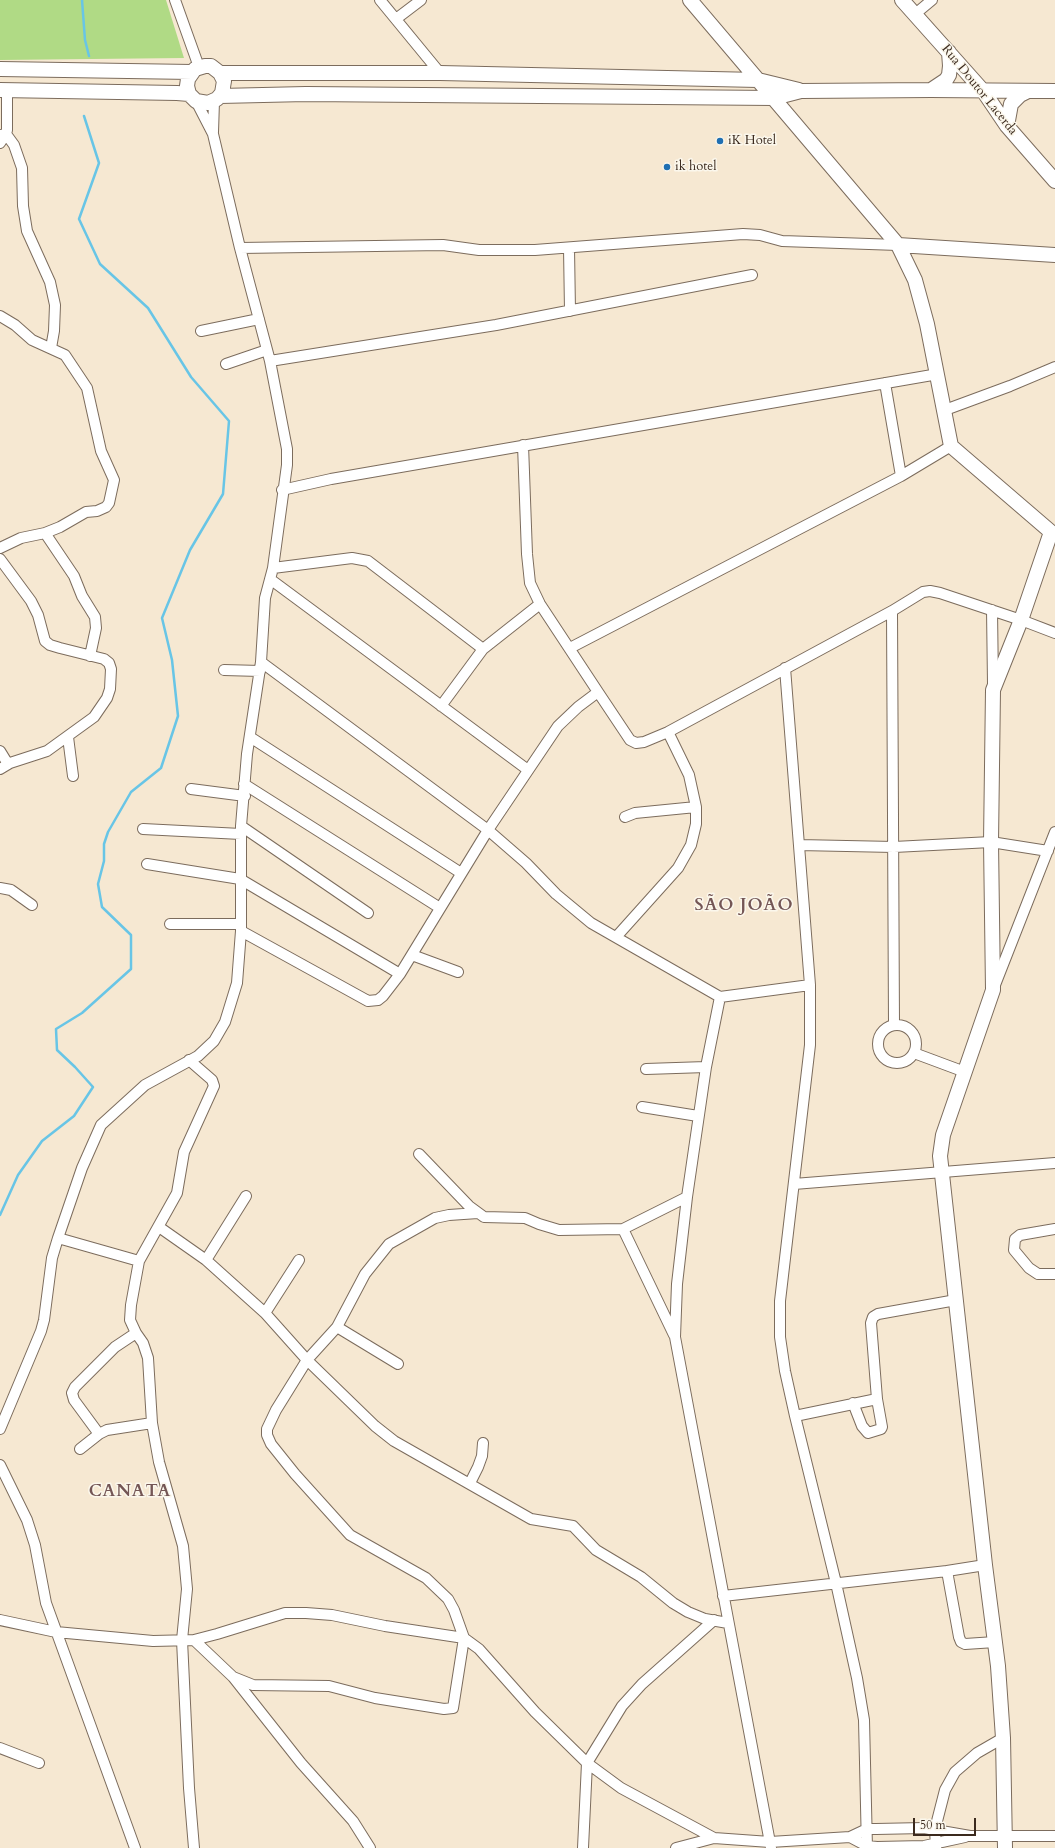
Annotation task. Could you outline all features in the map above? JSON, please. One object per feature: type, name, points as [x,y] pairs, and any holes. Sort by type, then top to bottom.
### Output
[{"type":"main road","points":[[690,0],[898,245],[915,280],[927,324],[951,446],[1053,531],[1021,620],[993,690],[991,842],[993,990],[943,1135],[940,1156],[985,1565],[995,1642],[1002,1738],[1005,1842]]},
{"type":"main road","name":"Rua Doutor Lacerda","points":[[902,0],[984,92],[1007,126],[1055,181]]},
{"type":"main road","points":[[931,90],[946,80],[949,75],[949,52]]},
{"type":"main road","points":[[0,69],[195,69],[211,66],[220,73],[224,85],[217,99]]},
{"type":"main road","points":[[193,97],[187,86],[188,79],[195,69]]},
{"type":"main road","points":[[220,73],[440,73],[758,80],[801,91]]},
{"type":"main road","points":[[4,90],[193,97],[208,103],[217,99],[306,94],[774,98],[801,91],[1055,91]]},
{"type":"main road","points":[[1007,126],[1011,104],[1020,95],[1029,91]]},
{"type":"main road","points":[[898,245],[1055,255]]},
{"type":"street","points":[[175,0],[195,69]]},
{"type":"street","points":[[380,0],[440,73]]},
{"type":"street","points":[[396,19],[421,0]]},
{"type":"street","points":[[914,15],[932,0]]},
{"type":"street","points":[[4,90],[2,138],[16,151],[22,168],[23,206],[27,231],[50,282],[55,316],[51,348]]},
{"type":"street","points":[[0,1429],[41,1331],[44,1320],[52,1258],[82,1168],[101,1125],[145,1085],[198,1056],[214,1042],[225,1022],[237,983],[241,928],[241,830],[245,796],[244,784],[260,667],[265,598],[273,568],[282,490],[287,465],[287,449],[270,361],[240,248],[213,134],[193,97]]},
{"type":"street","points":[[213,134],[217,99]]},
{"type":"street","points":[[240,248],[443,245],[479,250],[569,248],[743,234],[760,235],[782,241],[898,245]]},
{"type":"street","points":[[569,248],[570,311]]},
{"type":"street","points":[[270,361],[488,326],[752,275]]},
{"type":"street","points":[[0,316],[15,325],[32,340],[65,355],[87,388],[101,451],[113,476],[114,485],[106,507],[97,511],[86,512],[60,527],[45,533],[21,538],[0,548]]},
{"type":"street","points":[[201,331],[259,319]]},
{"type":"street","points":[[226,364],[266,350]]},
{"type":"street","points":[[945,410],[1010,386],[1055,367]]},
{"type":"street","points":[[282,490],[331,479],[523,445],[938,374]]},
{"type":"street","points":[[885,383],[902,476]]},
{"type":"street","points":[[523,445],[527,554],[530,583],[540,604],[598,692],[630,740],[636,743],[644,742],[668,732],[892,611],[923,592],[930,591],[992,610],[1055,633]]},
{"type":"street","points":[[570,648],[902,476],[951,446]]},
{"type":"street","points":[[45,533],[74,576],[82,596],[95,617],[96,628],[90,656]]},
{"type":"street","points":[[273,568],[352,558],[368,561],[483,649]]},
{"type":"street","points":[[0,559],[31,601],[38,615],[45,640],[50,645],[104,659],[109,663],[111,669],[110,689],[107,698],[94,717],[68,737],[47,751],[4,767],[0,751]]},
{"type":"street","points":[[270,580],[528,770]]},
{"type":"street","points":[[441,706],[483,649],[540,604]]},
{"type":"street","points":[[992,610],[993,690]]},
{"type":"street","points":[[892,611],[894,1025]]},
{"type":"street","points":[[224,670],[260,667],[488,830],[526,863],[556,894],[591,923],[720,997],[810,985]]},
{"type":"street","points":[[785,668],[810,985],[810,1045],[780,1301],[780,1337],[785,1371],[795,1416],[836,1583],[857,1678],[864,1720],[867,1847]]},
{"type":"street","points":[[170,924],[241,928],[368,1002],[373,1002],[383,996],[400,974],[488,830],[558,726],[598,692]]},
{"type":"street","points":[[616,936],[678,868],[691,845],[696,824],[696,807],[689,775],[668,732]]},
{"type":"street","points":[[68,737],[73,776]]},
{"type":"street","points":[[250,737],[462,873]]},
{"type":"street","points":[[244,784],[440,908]]},
{"type":"street","points":[[191,789],[245,796]]},
{"type":"street","points":[[625,817],[635,813],[696,807]]},
{"type":"street","points":[[143,829],[241,830],[368,913]]},
{"type":"street","points":[[993,990],[1055,832]]},
{"type":"street","points":[[799,845],[894,847],[991,842],[1048,852]]},
{"type":"street","points":[[147,864],[240,879],[400,974]]},
{"type":"street","points":[[0,888],[11,890],[32,905]]},
{"type":"street","points":[[412,955],[458,972]]},
{"type":"street","points":[[720,997],[698,1116],[687,1197],[677,1284],[675,1336],[705,1490],[723,1596],[770,1845]]},
{"type":"street","points":[[902,1025],[909,1029],[914,1036],[916,1042],[914,1053],[909,1059],[898,1063],[887,1061],[879,1053],[879,1036],[888,1027],[902,1025]]},
{"type":"street","points":[[914,1053],[965,1072]]},
{"type":"street","points":[[189,1060],[212,1080],[214,1086],[207,1104],[189,1138],[184,1152],[177,1193],[139,1261],[131,1305],[130,1320],[143,1343],[148,1358],[152,1423],[159,1462],[183,1546],[187,1589],[182,1640],[189,1788],[194,1848]]},
{"type":"street","points":[[646,1069],[706,1068]]},
{"type":"street","points":[[642,1108],[698,1116]]},
{"type":"street","points":[[419,1154],[478,1213],[484,1217],[524,1218],[559,1230],[623,1229],[687,1197]]},
{"type":"street","points":[[794,1184],[1055,1163]]},
{"type":"street","points":[[206,1260],[246,1196]]},
{"type":"street","points":[[233,1677],[247,1684],[253,1685],[329,1686],[375,1698],[453,1708],[464,1638],[454,1610],[448,1599],[426,1578],[350,1535],[295,1474],[271,1444],[266,1435],[267,1429],[276,1410],[307,1360],[337,1328],[365,1274],[389,1244],[435,1218],[449,1215],[478,1213]]},
{"type":"street","points":[[159,1227],[206,1260],[265,1314],[307,1360],[375,1426],[394,1441],[531,1519],[573,1526],[596,1550],[642,1577],[673,1603],[688,1612],[728,1623]]},
{"type":"street","points":[[623,1229],[675,1336]]},
{"type":"street","points":[[1055,1229],[1020,1235],[1014,1239],[1014,1250],[1029,1268],[1038,1274],[1055,1274]]},
{"type":"street","points":[[58,1238],[139,1261]]},
{"type":"street","points":[[265,1314],[300,1260]]},
{"type":"street","points":[[853,1403],[862,1426],[868,1433],[881,1429],[871,1323],[873,1317],[878,1314],[956,1300]]},
{"type":"street","points":[[337,1328],[398,1364]]},
{"type":"street","points":[[99,1434],[74,1400],[72,1393],[114,1347],[136,1333]]},
{"type":"street","points":[[795,1416],[877,1399]]},
{"type":"street","points":[[80,1449],[99,1434],[107,1430],[152,1423]]},
{"type":"street","points":[[470,1483],[482,1456],[483,1443]]},
{"type":"street","points":[[0,1465],[27,1520],[35,1545],[46,1604],[135,1848]]},
{"type":"street","points":[[723,1596],[947,1571],[985,1565]]},
{"type":"street","points":[[947,1571],[961,1642],[965,1644],[995,1642]]},
{"type":"street","points":[[0,1620],[56,1632],[153,1641],[194,1640],[285,1612],[332,1615],[385,1626],[464,1638],[479,1650],[535,1712],[588,1763],[621,1788],[714,1838],[770,1845],[850,1837],[867,1830],[924,1828],[1005,1842],[1055,1836]]},
{"type":"street","points":[[583,1848],[588,1763],[622,1706],[642,1684],[714,1620]]},
{"type":"street","points":[[194,1640],[233,1677],[301,1764],[353,1821],[370,1848]]},
{"type":"street","points":[[936,1846],[935,1830],[945,1790],[955,1772],[977,1753],[1002,1738]]},
{"type":"street","points":[[0,1748],[39,1763]]},
{"type":"street","points":[[850,1837],[867,1847],[877,1847],[936,1846],[970,1836]]},
{"type":"street","points":[[676,1848],[714,1838]]},
{"type":"green space","points":[[0,0],[166,0],[184,58],[0,60]]},
{"type":"waterway","points":[[82,0],[85,40],[89,56]]},
{"type":"waterway","points":[[0,1215],[18,1175],[42,1141],[74,1116],[93,1087],[57,1050],[56,1029],[82,1013],[131,969],[131,935],[102,907],[98,884],[104,861],[104,844],[108,832],[131,792],[161,768],[178,716],[172,660],[162,618],[190,550],[223,494],[229,421],[191,377],[148,308],[100,264],[79,219],[99,163],[84,116]]},
{"type":"place","name":"iK Hotel","points":[[720,141]]},
{"type":"place","name":"ik hotel","points":[[667,167]]},
{"type":"district","name":"SÃO JOÃO","points":[[744,906]]},
{"type":"district","name":"CANATA","points":[[130,1492]]}]
